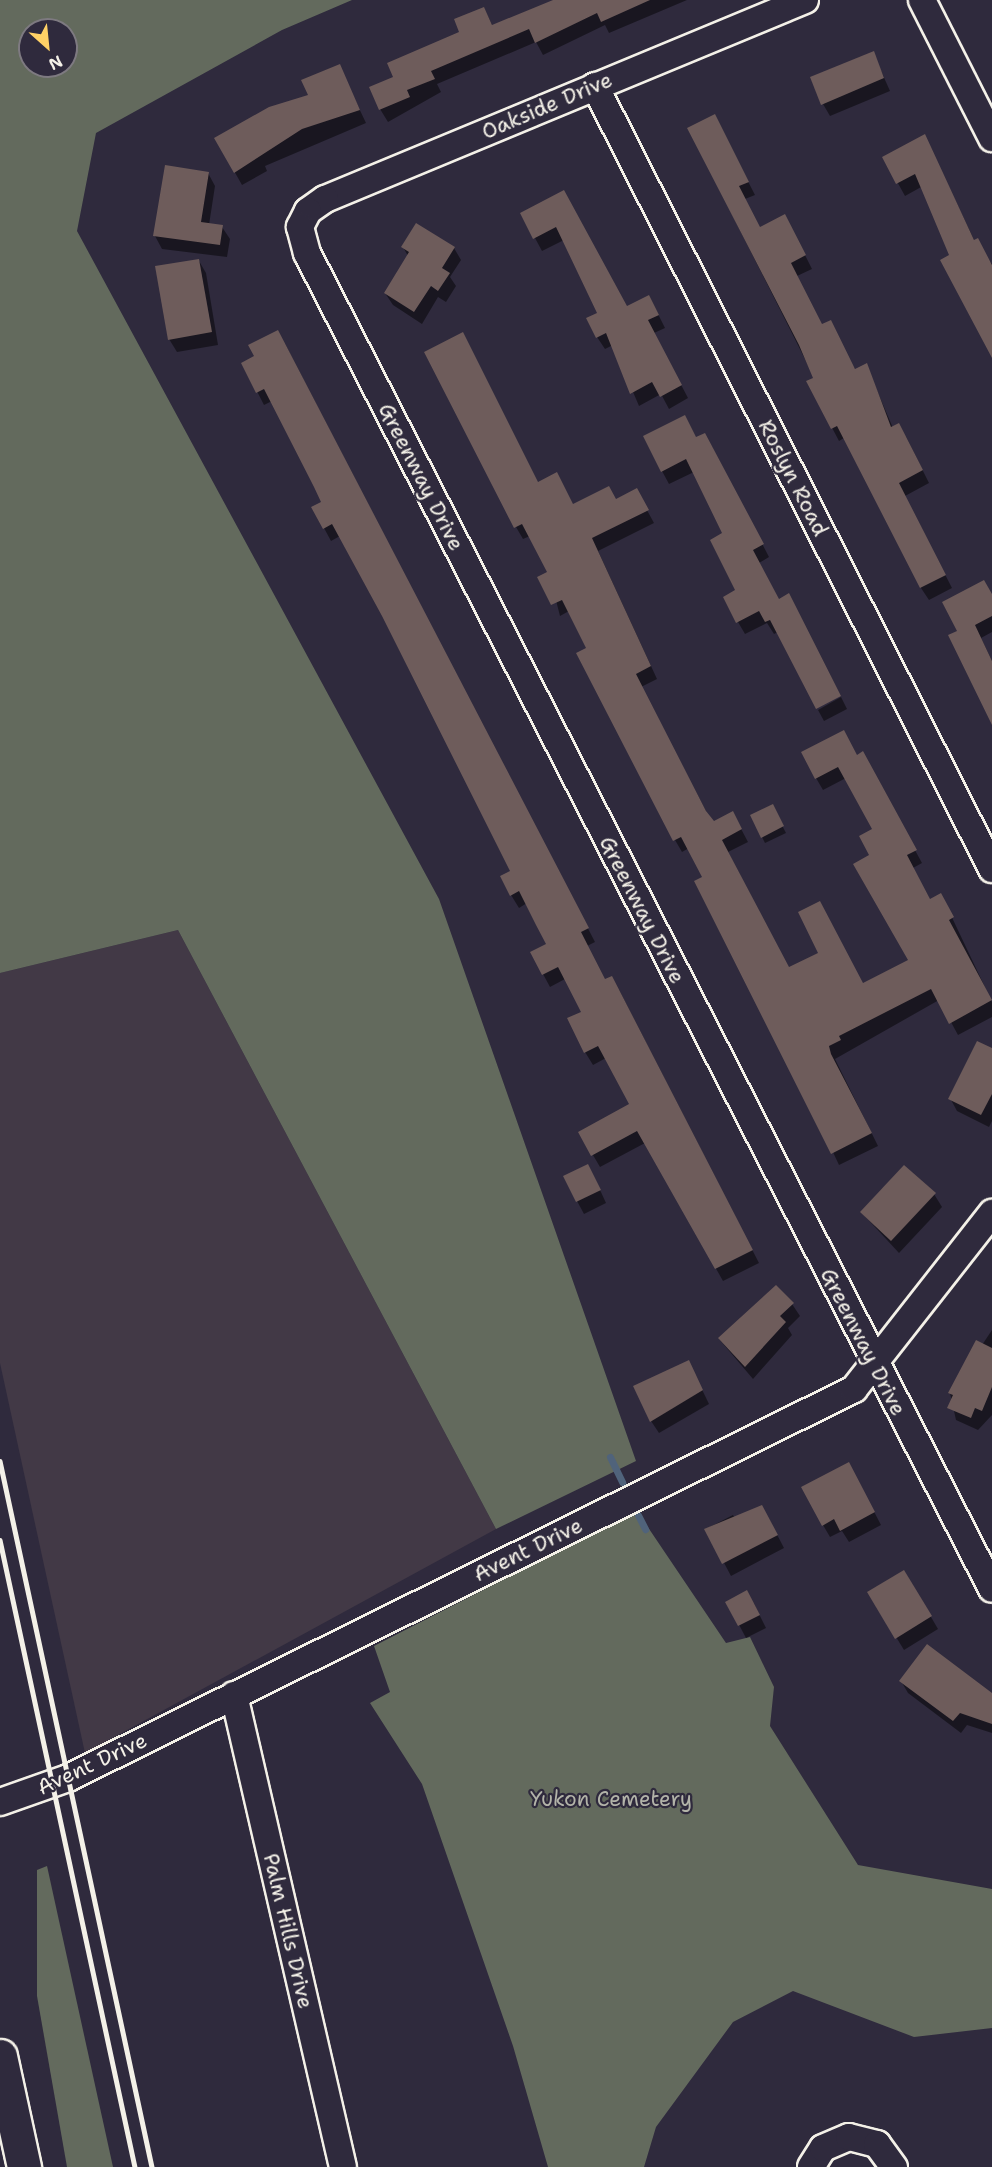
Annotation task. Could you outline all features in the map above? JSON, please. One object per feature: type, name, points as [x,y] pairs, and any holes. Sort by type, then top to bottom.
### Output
[{"type":"highway","points":[[0,2056],[24,2167]]},
{"type":"street","name":"Oakside Drive","points":[[300,227],[308,211],[325,199],[805,0]]},
{"type":"street","points":[[922,0],[992,138]]},
{"type":"street","name":"Roslyn Road","points":[[595,86],[992,869]]},
{"type":"street","name":"Greenway Drive","points":[[300,227],[307,253],[874,1365],[992,1589]]},
{"type":"street","name":"Avent Drive","points":[[0,1802],[68,1778],[854,1389],[992,1214]]},
{"type":"street","name":"Palm Hills Drive","points":[[234,1695],[343,2167]]},
{"type":"street","points":[[811,2167],[823,2148],[849,2137],[877,2144],[894,2167]]},
{"type":"shaded area","points":[[178,930],[496,1529],[85,1753],[0,1363],[0,973]]},
{"type":"green space","points":[[0,0],[352,0],[282,30],[96,133],[77,231],[439,899],[636,1461],[496,1529],[178,930],[0,973]]},
{"type":"green space","name":"Yukon Cemetery","points":[[637,1511],[726,1643],[750,1637],[774,1687],[770,1726],[858,1865],[992,1889],[992,2028],[914,2037],[793,1991],[733,2022],[656,2127],[644,2167],[548,2167],[513,2046],[422,1784],[370,1703],[390,1692],[374,1646]]},
{"type":"green space","points":[[47,1866],[113,2167],[67,2167],[37,1996],[37,1870]]},
{"type":"building","points":[[553,0],[650,0],[601,22],[597,13],[535,43],[529,29],[431,71],[435,79],[407,90],[410,97],[379,110],[369,87],[393,77],[387,63],[459,32],[454,19],[484,7],[492,25]]},
{"type":"building","points":[[874,51],[884,78],[821,105],[810,77]]},
{"type":"building","points":[[340,64],[360,110],[302,129],[234,173],[214,138],[269,107],[308,95],[301,80]]},
{"type":"building","points":[[715,114],[749,182],[739,186],[760,227],[785,214],[806,255],[791,263],[822,324],[831,320],[855,369],[867,363],[891,427],[899,423],[923,470],[899,483],[946,575],[920,588],[837,426],[831,429],[806,381],[813,378],[799,345],[687,128]]},
{"type":"building","points":[[925,134],[974,240],[978,238],[992,265],[992,358],[940,260],[949,255],[915,174],[896,184],[882,157]]},
{"type":"building","points":[[165,165],[209,172],[201,222],[223,225],[220,245],[153,236]]},
{"type":"building","points":[[564,190],[627,306],[649,295],[659,315],[648,320],[682,385],[660,397],[652,382],[630,394],[606,333],[596,338],[586,318],[597,313],[556,227],[533,239],[520,213]]},
{"type":"building","points":[[416,223],[455,247],[442,268],[450,273],[438,291],[431,286],[414,312],[384,293],[409,252],[401,247]]},
{"type":"building","points":[[199,259],[212,332],[168,340],[155,266]]},
{"type":"building","points":[[278,330],[589,928],[581,932],[605,979],[612,976],[753,1250],[715,1269],[637,1131],[591,1156],[578,1132],[629,1104],[598,1046],[584,1053],[567,1018],[581,1012],[558,967],[542,975],[530,952],[546,944],[519,891],[510,896],[500,876],[510,871],[382,616],[332,524],[323,529],[311,507],[321,502],[314,487],[264,389],[256,393],[241,363],[254,356],[248,345]]},
{"type":"building","points":[[463,332],[538,482],[557,472],[573,504],[609,486],[616,499],[637,488],[649,510],[592,538],[651,666],[636,674],[706,811],[714,821],[733,811],[742,829],[722,840],[789,967],[818,953],[798,912],[820,901],[863,983],[908,960],[853,864],[869,855],[859,836],[872,829],[838,767],[815,779],[801,752],[844,730],[857,755],[863,751],[917,850],[907,855],[930,899],[941,893],[954,917],[949,920],[992,1000],[949,1024],[931,989],[839,1036],[841,1040],[829,1046],[831,1054],[872,1133],[831,1154],[694,881],[702,877],[681,837],[673,841],[576,653],[586,648],[562,600],[551,605],[537,577],[547,572],[522,524],[514,528],[424,352]]},
{"type":"building","points":[[685,415],[696,437],[705,433],[764,544],[753,550],[779,599],[789,593],[841,696],[816,709],[770,620],[765,622],[759,611],[736,623],[723,597],[735,590],[710,540],[722,533],[686,459],[661,472],[643,436]]},
{"type":"building","points":[[984,580],[992,594],[992,616],[975,625],[992,661],[992,725],[948,635],[957,631],[942,602]]},
{"type":"building","points":[[773,804],[784,826],[761,838],[750,815]]},
{"type":"building","points":[[977,1041],[992,1048],[992,1094],[981,1115],[948,1099]]},
{"type":"building","points":[[588,1164],[601,1190],[576,1202],[563,1176]]},
{"type":"building","points":[[904,1165],[936,1193],[891,1241],[860,1212]]},
{"type":"building","points":[[776,1285],[794,1303],[780,1316],[786,1322],[745,1367],[718,1338]]},
{"type":"building","points":[[976,1340],[992,1348],[992,1387],[982,1411],[975,1408],[971,1418],[947,1408],[953,1395],[948,1393]]},
{"type":"building","points":[[689,1360],[703,1390],[650,1422],[633,1386]]},
{"type":"building","points":[[849,1462],[875,1512],[840,1531],[834,1519],[822,1526],[801,1487]]},
{"type":"building","points":[[762,1505],[778,1535],[722,1564],[704,1529]]},
{"type":"building","points":[[904,1570],[932,1616],[895,1639],[867,1592]]},
{"type":"building","points":[[747,1590],[760,1615],[738,1626],[725,1602]]},
{"type":"building","points":[[927,1644],[992,1693],[992,1724],[960,1713],[953,1721],[899,1681]]},
{"type":"waterway","points":[[610,1457],[622,1482]]},
{"type":"waterway","points":[[638,1515],[645,1529]]},
{"type":"railway","points":[[0,1461],[152,2167]]},
{"type":"railway","points":[[0,1540],[135,2167]]}]
